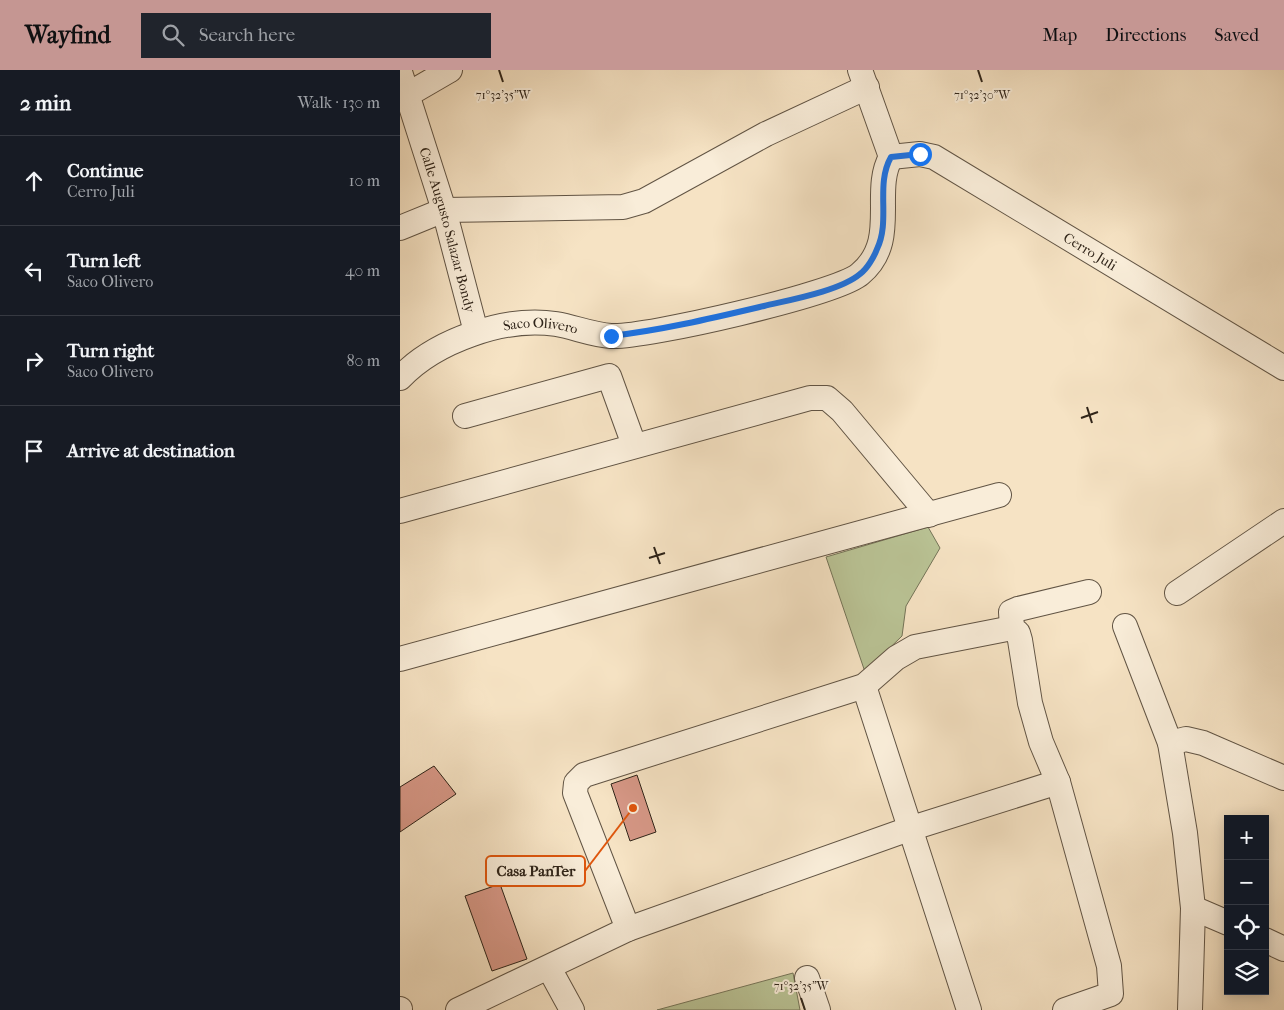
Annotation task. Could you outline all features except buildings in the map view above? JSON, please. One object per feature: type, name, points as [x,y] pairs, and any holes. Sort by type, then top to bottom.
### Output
[{"type":"street","points":[[404,97],[450,70]]},
{"type":"street","name":"Calle Augusto Salazar Bondy","points":[[400,72],[404,97],[444,210],[476,332]]},
{"type":"street","points":[[400,228],[444,210],[622,207],[637,203],[766,134],[864,78],[891,157]]},
{"type":"street","name":"Cerro Juli","points":[[891,157],[920,154],[934,157],[1284,368]]},
{"type":"street","name":"Saco Olivero","points":[[400,378],[409,369],[476,332],[514,323],[555,324],[611,336],[654,331],[796,298],[844,284],[861,274],[878,249],[884,226],[886,167],[891,157]]},
{"type":"street","points":[[465,416],[609,376],[634,445]]},
{"type":"street","points":[[400,510],[810,398],[827,398],[842,410],[929,515]]},
{"type":"street","points":[[400,659],[999,495]]},
{"type":"street","points":[[1177,593],[1284,521]]},
{"type":"street","points":[[1065,1010],[1111,994],[1109,966],[1058,782],[1041,742],[1030,703],[1020,640],[1018,633],[1012,628],[1011,612],[1089,592]]},
{"type":"street","points":[[1125,626],[1170,743],[1185,833],[1193,908],[1190,1010]]},
{"type":"street","points":[[628,929],[575,793],[576,783],[584,775],[864,686],[896,658],[915,647],[1012,628]]},
{"type":"street","points":[[864,686],[969,1010]]},
{"type":"street","points":[[1170,743],[1186,739],[1203,743],[1284,778]]},
{"type":"street","points":[[458,1010],[628,929],[909,829],[1058,782]]},
{"type":"street","points":[[1193,908],[1224,922]]},
{"type":"street","points":[[1269,942],[1284,949]]},
{"type":"street","points":[[549,968],[572,1010]]},
{"type":"street","points":[[808,978],[818,1010]]},
{"type":"green space","points":[[928,527],[940,548],[906,606],[902,636],[865,672],[826,557]]},
{"type":"green space","points":[[793,973],[800,1010],[657,1010]]},
{"type":"place","name":"Casa PanTer","points":[[633,808]]},
{"type":"route","points":[[611,336],[654,331],[796,298],[844,284],[861,274],[878,249],[884,226],[886,167],[891,157],[920,154]]}]
